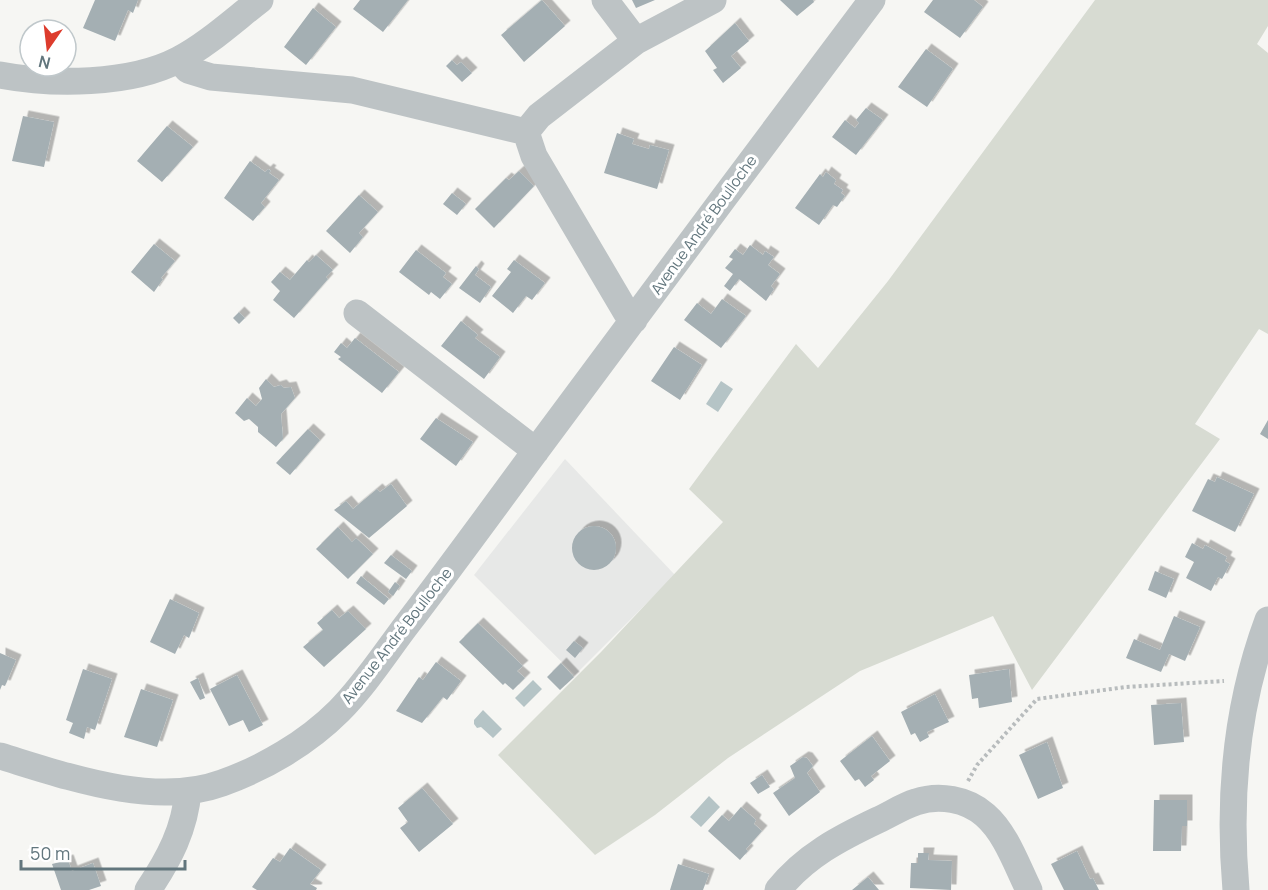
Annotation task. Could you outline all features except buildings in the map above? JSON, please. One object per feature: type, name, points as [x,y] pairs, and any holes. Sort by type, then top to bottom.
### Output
[{"type":"street","points":[[0,75],[59,81],[135,74],[178,60],[260,0]]},
{"type":"street","points":[[605,0],[636,41]]},
{"type":"street","points":[[526,132],[538,116],[636,41],[713,0]]},
{"type":"street","name":"Avenue André Boulloche","points":[[0,756],[64,776],[108,785],[152,792],[188,791],[218,784],[270,761],[304,739],[338,711],[437,586],[872,0]]},
{"type":"street","points":[[178,60],[188,70],[211,77],[351,90],[526,132]]},
{"type":"street","points":[[526,132],[534,156],[626,312],[634,320]]},
{"type":"street","points":[[357,313],[536,451]]},
{"type":"street","points":[[1236,890],[1233,808],[1235,772],[1249,686],[1268,620]]},
{"type":"street","points":[[148,890],[168,860],[179,834],[188,791]]},
{"type":"street","points":[[778,890],[789,876],[830,843],[917,801],[958,800],[986,816],[997,830],[1029,890]]},
{"type":"path","points":[[958,800],[977,765],[1037,699],[1126,687],[1223,681],[1249,686]]},
{"type":"shaded area","points":[[1095,0],[1268,0],[1268,26],[1257,44],[1268,53],[1268,334],[1259,329],[1195,424],[1220,439],[1032,690],[993,616],[860,671],[728,758],[655,815],[595,855],[498,755],[601,652],[723,522],[689,489],[796,344],[818,368],[888,281]]},
{"type":"shaded area","points":[[721,381],[733,389],[718,412],[706,404]]},
{"type":"shaded area","points":[[565,459],[675,575],[575,675],[474,575]]},
{"type":"shaded area","points":[[533,680],[542,689],[524,707],[515,698]]},
{"type":"shaded area","points":[[483,710],[502,729],[493,738],[474,724],[474,720]]},
{"type":"shaded area","points":[[709,796],[720,807],[701,827],[690,817]]}]
